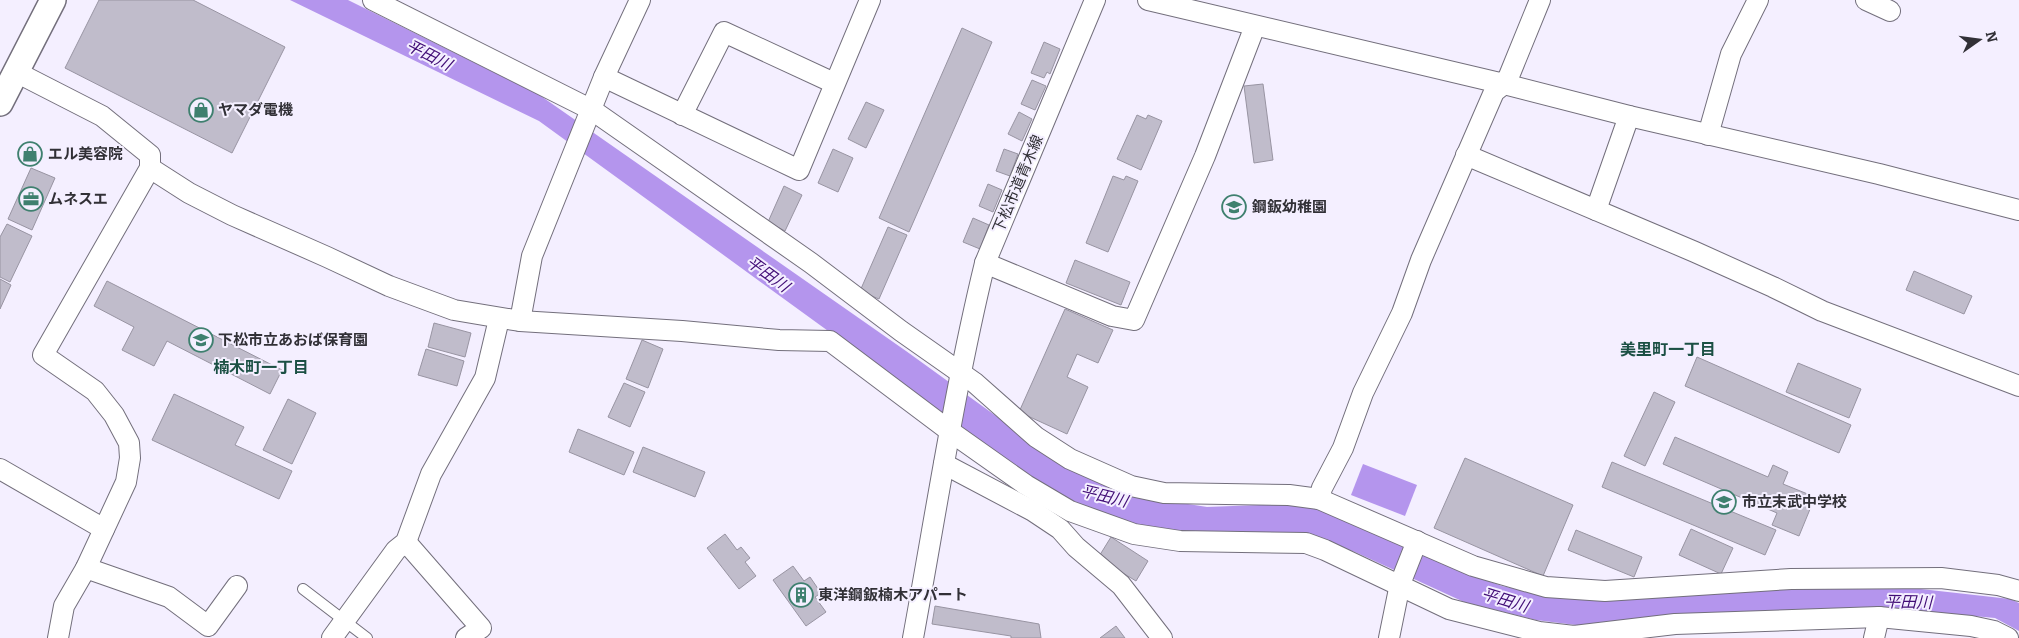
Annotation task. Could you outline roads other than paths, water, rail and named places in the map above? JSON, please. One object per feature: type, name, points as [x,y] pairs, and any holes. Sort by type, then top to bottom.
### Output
[{"type":"street","points":[[0,104],[53,0]]},
{"type":"street","points":[[373,0],[590,113],[811,263],[1036,437],[1070,459],[1131,486],[1164,493],[1289,495],[1319,499],[1416,544],[1473,566],[1546,587],[1605,591],[1791,579],[1941,578],[1998,585],[2019,591]]},
{"type":"street","points":[[520,321],[532,256],[604,77],[640,0]]},
{"type":"street","points":[[604,77],[799,170],[870,0]]},
{"type":"street","name":"下松市道青木線","points":[[952,429],[985,263],[1095,0]]},
{"type":"street","points":[[1148,0],[1504,84],[1708,135],[2017,204]]},
{"type":"street","points":[[1319,499],[1322,488],[1343,448],[1362,393],[1402,313],[1421,260],[1466,155],[1494,92],[1504,84],[1509,76],[1540,0]]},
{"type":"street","points":[[1708,135],[1731,54],[1758,0]]},
{"type":"street","points":[[1866,0],[1890,11]]},
{"type":"street","points":[[985,263],[1112,316],[1134,320],[1205,156],[1255,26]]},
{"type":"street","points":[[682,115],[724,32],[834,83]]},
{"type":"street","points":[[16,72],[102,116],[150,155],[150,168],[43,355],[95,391],[114,415],[129,444],[130,458],[126,482],[86,568],[64,606],[58,638]]},
{"type":"street","points":[[1596,210],[1629,116]]},
{"type":"street","points":[[1466,155],[1773,286],[1822,311],[2019,386]]},
{"type":"street","points":[[150,168],[189,193],[232,215],[327,256],[389,286],[454,310],[520,321],[682,331],[779,340],[830,341],[1026,485],[1070,511],[1134,534],[1180,541],[1306,543],[1401,581],[1450,609],[1539,632],[1574,636],[1675,624],[1878,617],[1972,626],[1994,631],[2008,638]]},
{"type":"street","points":[[332,638],[396,550],[406,542],[431,474],[485,378],[499,319]]},
{"type":"street","points":[[913,638],[952,429]]},
{"type":"street","points":[[944,464],[1033,511],[1060,528],[1076,547],[1121,585],[1156,636]]},
{"type":"street","points":[[0,469],[104,529]]},
{"type":"street","points":[[406,542],[481,628],[466,638]]},
{"type":"street","points":[[1388,638],[1401,581],[1416,544]]},
{"type":"street","points":[[86,568],[169,598],[208,626],[236,586]]},
{"type":"street","points":[[1874,638],[1878,617]]},
{"type":"lane","points":[[303,589],[367,638]]},
{"type":"water","name":"平田川","points":[[290,0],[348,0],[538,94],[906,351],[1003,421],[1045,455],[1081,473],[1150,498],[1207,507],[1288,504],[1323,509],[1461,571],[1502,586],[1549,596],[1841,586],[1921,589],[2010,599],[2019,603],[2019,631],[1995,618],[1942,613],[1835,609],[1584,626],[1536,620],[1464,602],[1355,552],[1308,536],[1280,532],[1228,535],[1188,533],[1139,527],[1071,504],[1022,478],[875,365],[539,121]]},
{"type":"water","points":[[1363,464],[1417,485],[1405,516],[1351,495]]},
{"type":"place","name":"ヤマダ電機","points":[[201,110]]},
{"type":"place","name":"エル美容院","points":[[30,154]]},
{"type":"place","name":"ムネスエ","points":[[31,199]]},
{"type":"place","name":"鋼鈑幼稚園","points":[[1234,207]]},
{"type":"place","name":"下松市立あおば保育園","points":[[201,340]]},
{"type":"place","name":"市立末武中学校","points":[[1724,502]]},
{"type":"place","name":"東洋鋼鈑楠木アパート","points":[[801,595]]},
{"type":"district","name":"美里町一丁目","points":[[1668,349]]},
{"type":"district","name":"楠木町一丁目","points":[[261,367]]}]
